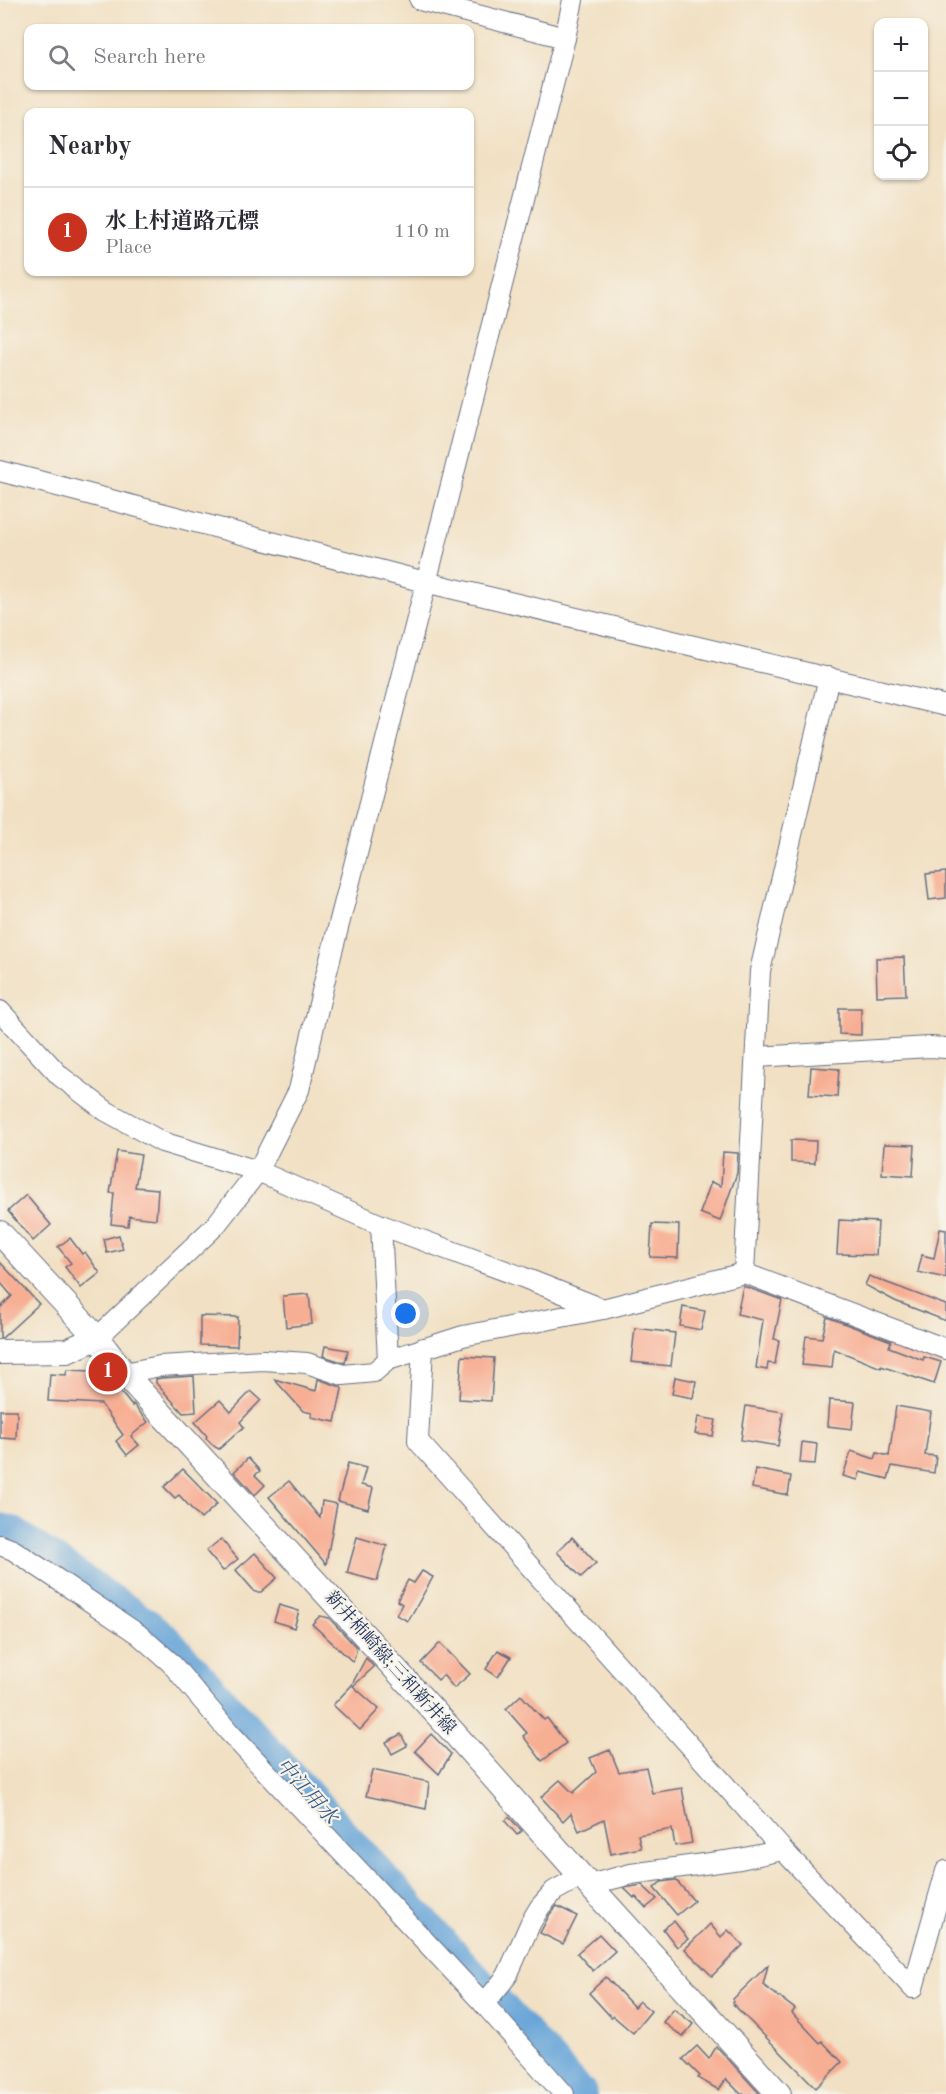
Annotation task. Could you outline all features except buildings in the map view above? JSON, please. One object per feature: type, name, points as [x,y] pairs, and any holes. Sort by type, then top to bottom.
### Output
[{"type":"main road","name":"新井柿崎線;三和新井線","points":[[0,1233],[97,1338],[124,1373],[446,1724],[779,2094]]},
{"type":"main road","points":[[0,1353],[67,1351],[97,1338]]},
{"type":"street","points":[[420,0],[565,38]]},
{"type":"street","points":[[97,1338],[215,1226],[258,1171],[299,1090],[573,0]]},
{"type":"street","points":[[0,471],[425,582],[946,706]]},
{"type":"street","points":[[744,1273],[760,972],[829,677]]},
{"type":"street","points":[[0,1011],[60,1076],[106,1111],[162,1142],[258,1171],[381,1225],[603,1309]]},
{"type":"street","points":[[756,1057],[946,1048]]},
{"type":"street","points":[[381,1225],[388,1360]]},
{"type":"street","points":[[124,1373],[160,1366],[263,1360],[307,1363],[344,1375],[374,1372],[388,1360],[463,1336],[603,1309],[744,1273],[946,1349]]},
{"type":"street","points":[[423,1348],[418,1442],[783,1850],[913,1988],[946,1871]]},
{"type":"street","points":[[0,1545],[22,1556],[110,1614],[138,1634],[170,1662],[229,1732],[484,2004],[564,2094]]},
{"type":"street","points":[[484,2004],[507,1976],[531,1922],[554,1891],[585,1880],[740,1859],[783,1850]]},
{"type":"waterway","name":"中江用水","points":[[0,1529],[12,1532],[154,1629],[171,1645],[581,2094]]},
{"type":"place","name":"水上村道路元標","points":[[108,1372]]}]
